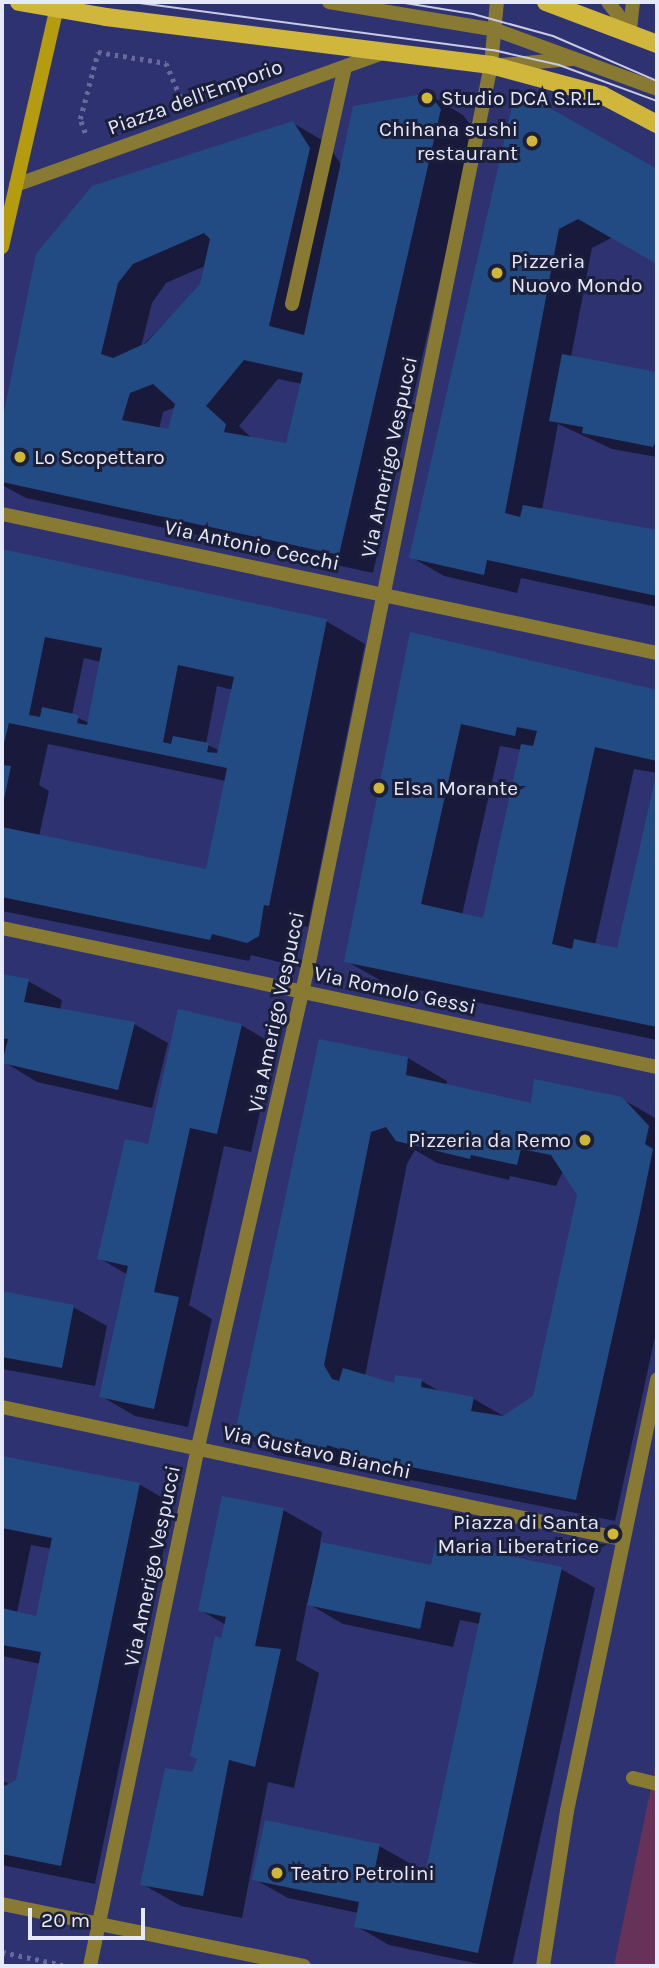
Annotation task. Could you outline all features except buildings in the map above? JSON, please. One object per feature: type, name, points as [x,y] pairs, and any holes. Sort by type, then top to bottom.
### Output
[{"type":"main road","points":[[546,2],[630,30],[657,44]]},
{"type":"main road","name":"Piazza dell'Emporio","points":[[26,3],[57,5],[491,65],[563,82],[657,124]]},
{"type":"main road","points":[[2,247],[57,5]]},
{"type":"street","points":[[329,2],[496,30],[657,89]]},
{"type":"street","points":[[491,65],[497,2]]},
{"type":"street","points":[[608,2],[630,30]]},
{"type":"street","points":[[630,30],[633,2]]},
{"type":"street","name":"Piazza dell'Emporio","points":[[16,185],[389,50]]},
{"type":"street","name":"Piazza dell'Emporio","points":[[491,65],[577,58]]},
{"type":"street","name":"Via Amerigo Vespucci","points":[[90,1966],[198,1447],[303,992],[491,65]]},
{"type":"street","points":[[292,304],[345,66]]},
{"type":"street","name":"Via Antonio Cecchi","points":[[2,514],[657,653]]},
{"type":"street","name":"Via Romolo Gessi","points":[[2,928],[657,1067]]},
{"type":"street","points":[[543,1966],[567,1811],[657,1379]]},
{"type":"street","name":"Via Gustavo Bianchi","points":[[2,1407],[622,1539]]},
{"type":"street","points":[[633,1778],[657,1784]]},
{"type":"street","points":[[2,1904],[304,1966]]},
{"type":"path","points":[[93,157],[80,119],[98,52],[166,64],[191,122]]},
{"type":"path","points":[[2,1952],[71,1966]]},
{"type":"shaded area","points":[[657,1756],[657,1966],[614,1966],[652,1783]]},
{"type":"tram line","points":[[132,2],[493,50],[559,65],[657,101]]},
{"type":"tram line","points":[[399,2],[473,14],[553,36],[657,81]]},
{"type":"place","name":"Studio DCA S.R.L.","points":[[427,98]]},
{"type":"place","name":"Chihana sushi restaurant","points":[[532,141]]},
{"type":"place","name":"Pizzeria Nuovo Mondo","points":[[497,273]]},
{"type":"place","name":"Lo Scopettaro","points":[[20,457]]},
{"type":"place","name":"Elsa Morante","points":[[379,788]]},
{"type":"place","name":"Pizzeria da Remo","points":[[585,1140]]},
{"type":"place","name":"Piazza di Santa Maria Liberatrice","points":[[613,1534]]},
{"type":"place","name":"Teatro Petrolini","points":[[277,1873]]}]
